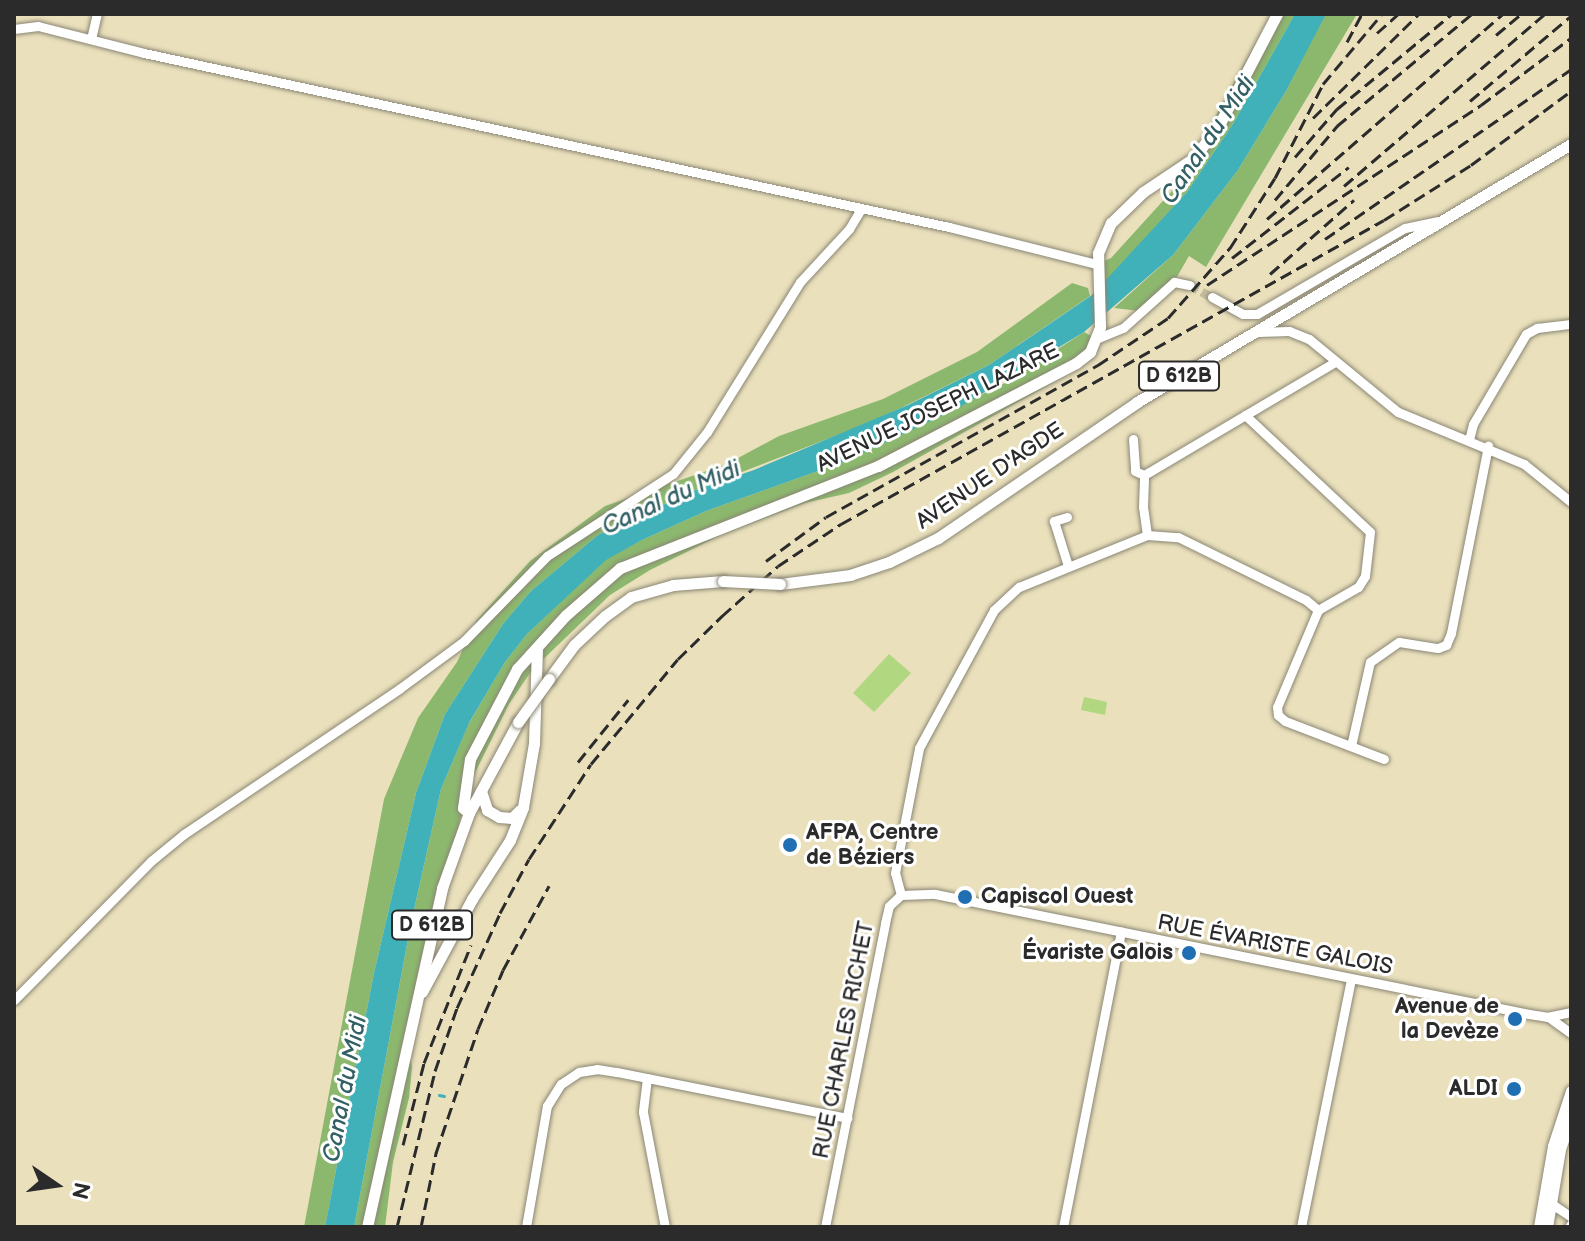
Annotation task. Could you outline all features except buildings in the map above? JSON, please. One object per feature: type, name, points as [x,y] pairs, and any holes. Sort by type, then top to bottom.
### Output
[{"type":"main road","points":[[1099,332],[1097,270],[1103,238],[1122,207],[1194,158],[1220,123],[1277,14]]},
{"type":"main road","name":"AVENUE D'AGDE","points":[[469,813],[518,722],[574,645],[631,597],[673,585],[723,581],[780,584],[850,575],[889,562],[938,538],[1137,402],[1571,144]]},
{"type":"main road","name":"AVENUE JOSEPH LAZARE","points":[[469,813],[463,808],[470,759],[517,669],[566,615],[620,568],[878,466],[1076,363],[1099,332]]},
{"type":"main road","points":[[406,1041],[426,980],[510,840],[523,807],[534,743],[537,648]]},
{"type":"main road","points":[[481,790],[487,810],[499,817],[512,818],[523,807]]},
{"type":"main road","name":"D 612B","points":[[367,1227],[442,888],[469,813]]},
{"type":"main road","points":[[1539,1227],[1553,1146],[1571,1091]]},
{"type":"main road","points":[[1547,1227],[1560,1149],[1571,1117]]},
{"type":"street","points":[[91,39],[97,14]]},
{"type":"street","points":[[14,29],[38,26],[861,209],[1097,270]]},
{"type":"street","points":[[14,1000],[151,861],[184,834],[399,689],[464,641],[547,556],[673,474],[707,432],[800,282],[849,229],[861,209]]},
{"type":"street","points":[[1212,297],[1243,314],[1257,314],[1405,228],[1437,221]]},
{"type":"street","points":[[1099,332],[1123,328],[1174,282],[1190,285]]},
{"type":"street","points":[[1469,440],[1473,424],[1526,334],[1537,328],[1571,324]]},
{"type":"street","points":[[1250,333],[1289,331],[1309,339],[1398,412],[1488,446],[1524,464],[1571,502]]},
{"type":"street","points":[[1144,475],[1335,362]]},
{"type":"street","points":[[1245,415],[1370,532],[1365,576],[1358,587],[1318,610],[1277,707],[1278,715],[1285,721],[1384,759]]},
{"type":"street","points":[[1133,439],[1135,471],[1144,475]]},
{"type":"street","points":[[1351,746],[1370,662],[1399,642],[1438,648],[1446,645],[1451,633],[1488,446]]},
{"type":"street","points":[[1144,475],[1143,507],[1147,535],[1178,537],[1306,600],[1318,610]]},
{"type":"street","points":[[1067,517],[1054,521],[1068,566]]},
{"type":"street","name":"RUE CHARLES RICHET","points":[[825,1227],[889,906],[901,895],[895,873],[919,748],[994,610],[1005,597],[1019,587],[1147,535]]},
{"type":"street","name":"RUE ÉVARISTE GALOIS","points":[[901,895],[935,894],[1547,1017],[1571,1033]]},
{"type":"street","points":[[1063,1227],[1121,932]]},
{"type":"street","points":[[1301,1227],[1351,979]]},
{"type":"street","name":"RUE ÉVARISTE GALOIS","points":[[1547,1017],[1571,1012]]},
{"type":"street","points":[[526,1227],[547,1106],[552,1093],[568,1078],[588,1069],[847,1118]]},
{"type":"street","points":[[647,1078],[643,1112],[665,1227]]},
{"type":"street","points":[[1552,1204],[1571,1217]]},
{"type":"green space","points":[[1272,14],[1295,14],[1233,124],[1187,192],[1103,285],[1097,264],[1111,258],[1171,192],[1180,170],[1198,148]]},
{"type":"green space","points":[[1325,14],[1357,14],[1206,267],[1189,256],[1174,282],[1140,311],[1114,308],[1173,255],[1238,170],[1286,91]]},
{"type":"green space","points":[[1072,283],[1088,288],[1090,296],[989,365],[874,421],[698,489],[598,535],[531,591],[503,624],[445,714],[416,793],[374,973],[325,1227],[304,1227],[384,799],[418,718],[457,662],[476,621],[530,561],[605,506],[727,464],[779,436],[883,399],[977,352]]},
{"type":"green space","points":[[1084,332],[1093,337],[1085,362],[1054,382],[893,472],[849,493],[805,503],[723,534],[650,570],[610,595],[532,670],[509,704],[468,787],[406,1041],[412,1067],[409,1098],[393,1162],[385,1227],[354,1227],[411,923],[441,789],[468,725],[505,662],[527,634],[606,559],[706,511],[846,461],[1007,382]]},
{"type":"green space","points":[[889,654],[911,673],[874,712],[853,693]]},
{"type":"green space","points":[[1084,697],[1107,702],[1105,715],[1081,710]]},
{"type":"water","points":[[1295,14],[1326,14],[1286,91],[1238,170],[1173,255],[1084,332],[960,407],[846,461],[706,511],[642,540],[606,560],[527,634],[505,662],[469,723],[441,789],[411,923],[354,1227],[325,1227],[374,973],[416,793],[445,714],[503,624],[531,591],[598,535],[698,489],[754,470],[908,405],[989,365],[1092,295],[1187,192],[1233,124]]},
{"type":"waterway","points":[[439,1095],[444,1096]]},
{"type":"tunnel","points":[[1190,285],[1212,297]]},
{"type":"railway","points":[[1347,42],[1362,14]]},
{"type":"railway","points":[[766,561],[826,517],[1098,365],[1168,318],[1230,248],[1275,178],[1323,84],[1382,14]]},
{"type":"railway","points":[[1377,33],[1398,14]]},
{"type":"railway","points":[[1313,118],[1419,14]]},
{"type":"railway","points":[[1295,157],[1337,109],[1452,14]]},
{"type":"railway","points":[[1275,200],[1337,126],[1472,14]]},
{"type":"railway","points":[[1267,219],[1503,14]]},
{"type":"railway","points":[[1496,35],[1521,14]]},
{"type":"railway","points":[[1344,186],[1545,14]]},
{"type":"railway","points":[[1470,101],[1571,16]]},
{"type":"railway","points":[[1207,285],[1481,105],[1571,38]]},
{"type":"railway","points":[[1325,239],[1571,69]]},
{"type":"railway","points":[[397,1227],[435,1071],[457,1008],[500,913],[529,859],[591,764],[678,659],[722,616],[778,566],[841,524],[1384,220],[1471,165],[1571,91]]},
{"type":"railway","points":[[1232,258],[1349,167]]},
{"type":"railway","points":[[1270,274],[1354,200]]},
{"type":"railway","points":[[578,762],[628,700]]},
{"type":"railway","points":[[421,1227],[436,1153],[478,1029],[503,970],[549,886]]},
{"type":"railway","points":[[403,1145],[424,1063],[471,945]]},
{"type":"place","name":"AFPA, Centre de Béziers","points":[[790,845]]},
{"type":"place","name":"Capiscol Ouest","points":[[965,897]]},
{"type":"place","name":"Évariste Galois","points":[[1189,953]]},
{"type":"place","name":"Avenue de la Devèze","points":[[1515,1019]]},
{"type":"place","name":"ALDI","points":[[1514,1089]]},
{"type":"water label","name":"Canal du Midi","points":[[1208,140]]},
{"type":"water label","name":"Canal du Midi","points":[[671,498]]},
{"type":"water label","name":"Canal du Midi","points":[[345,1089]]}]
